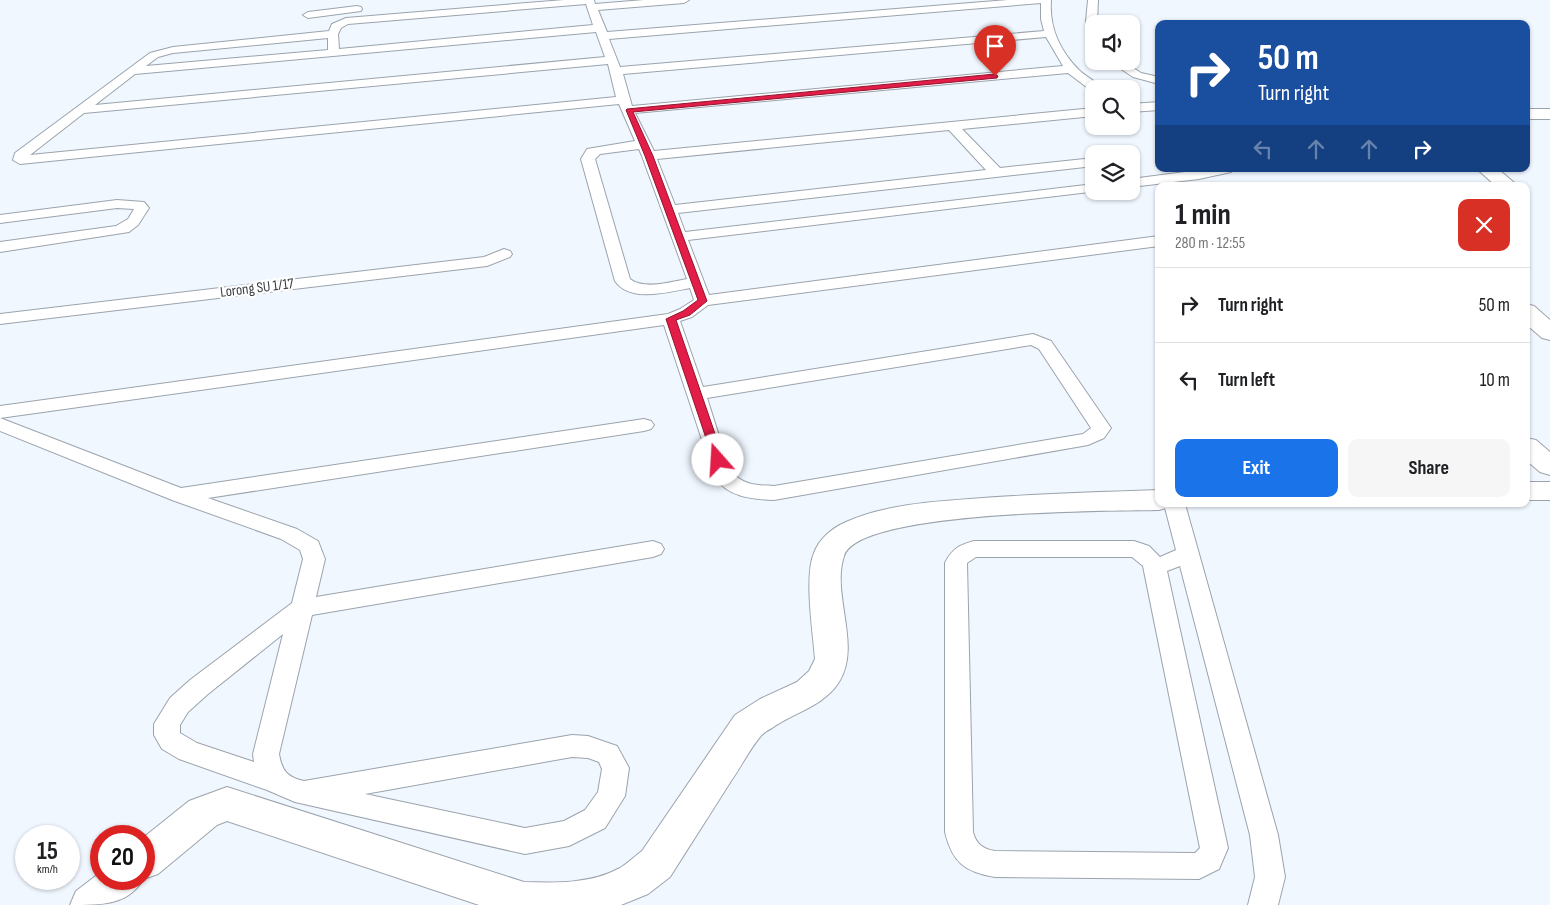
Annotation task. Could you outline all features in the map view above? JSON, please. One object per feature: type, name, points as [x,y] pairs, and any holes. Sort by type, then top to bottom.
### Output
[{"type":"street","points":[[1530,114],[1550,114]]},
{"type":"street","points":[[1490,172],[1503,182]]},
{"type":"street","points":[[1530,314],[1550,334]]},
{"type":"street","points":[[1530,449],[1550,466]]},
{"type":"street","points":[[1530,491],[1550,490]]},
{"type":"street","points":[[155,852],[203,813],[227,804],[524,901],[564,902],[598,895],[634,881],[656,864],[748,725],[772,709],[809,692],[821,682],[828,671],[832,659],[827,575],[829,554],[838,541],[858,528],[888,519],[927,512],[1004,505],[1155,500]]},
{"type":"street","points":[[91,905],[109,890]]},
{"type":"lane","points":[[334,52],[333,34],[338,24],[353,20],[590,3],[684,0]]},
{"type":"lane","points":[[132,71],[334,52],[1045,0],[1044,14],[1048,34],[1072,69],[1085,80]]},
{"type":"lane","points":[[1091,15],[1093,0]]},
{"type":"lane","points":[[590,3],[614,65],[626,105],[646,150],[703,301]]},
{"type":"lane","points":[[308,15],[367,7]]},
{"type":"lane","points":[[333,34],[173,50],[154,56],[20,156],[20,160],[626,105],[1072,69]]},
{"type":"lane","points":[[80,110],[614,65],[1048,34]]},
{"type":"lane","points":[[1128,70],[1136,75],[1155,80]]},
{"type":"lane","points":[[1140,107],[1155,106]]},
{"type":"lane","points":[[696,282],[645,290],[627,286],[623,281],[588,159],[592,152],[598,150],[646,150],[952,126],[1085,113]]},
{"type":"lane","points":[[952,126],[997,173]]},
{"type":"lane","points":[[668,210],[1085,163]]},
{"type":"lane","points":[[1140,182],[1212,172]]},
{"type":"lane","points":[[679,237],[1085,189]]},
{"type":"lane","points":[[0,219],[117,204],[133,204],[142,208],[135,222],[119,230],[0,247]]},
{"type":"lane","points":[[0,412],[671,319],[686,313],[703,301],[1155,242]]},
{"type":"lane","name":"Lorong SU 1/17","points":[[3,322],[487,261],[504,254]]},
{"type":"lane","points":[[671,319],[696,394],[724,476],[730,485],[750,492],[774,493],[1088,439],[1097,434],[1101,428],[1045,345],[1033,339],[696,394]]},
{"type":"lane","points":[[0,424],[179,495],[289,534],[310,546],[314,559],[266,754],[267,770],[274,780]]},
{"type":"lane","points":[[179,495],[644,425]]},
{"type":"lane","points":[[1176,507],[1264,835],[1270,877],[1263,905]]},
{"type":"lane","points":[[974,549],[1134,549],[1148,556],[1155,567],[1214,848],[1209,860],[1199,866],[982,863],[971,856],[962,845],[959,832],[956,563],[959,557],[974,549]]},
{"type":"lane","points":[[304,792],[572,746],[588,747],[608,754],[616,768],[611,796],[595,819],[569,833],[525,841],[285,788],[274,780],[188,751],[171,741],[167,735],[168,724],[179,705],[199,687],[301,608],[654,550]]},
{"type":"lane","points":[[1155,567],[1189,554]]},
{"type":"route","points":[[718,460],[671,319],[686,313],[703,301],[649,156],[629,110],[995,76]]}]
